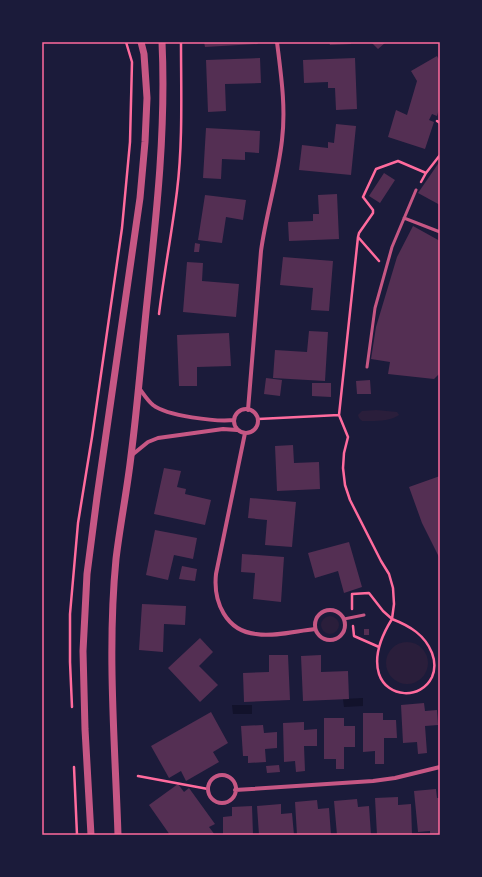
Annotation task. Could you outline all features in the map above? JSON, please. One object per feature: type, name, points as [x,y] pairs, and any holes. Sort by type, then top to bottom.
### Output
[{"type":"street","points":[[91,835],[84,729],[83,651],[87,574],[140,198],[147,98],[142,42]]},
{"type":"street","points":[[118,835],[112,629],[116,558],[132,455],[156,216],[162,127],[162,42]]},
{"type":"street","points":[[248,410],[264,227],[278,167],[282,139],[284,98],[277,42]]},
{"type":"street","points":[[138,387],[152,404],[167,412],[216,420],[234,420]]},
{"type":"street","points":[[132,455],[148,442],[164,437],[223,428],[237,430],[245,434],[251,432],[256,428],[258,419],[254,413],[248,410],[243,410],[235,415],[234,420],[237,430]]},
{"type":"street","points":[[245,434],[216,574],[216,597],[220,608],[226,617],[234,625],[244,631],[266,635],[315,629]]},
{"type":"street","points":[[333,610],[344,619],[345,629],[339,637],[335,639],[325,639],[320,637],[315,629],[316,619],[323,611],[333,610]]},
{"type":"street","points":[[235,790],[373,781],[395,778],[440,767]]},
{"type":"street","points":[[220,775],[232,779],[235,786],[235,790],[230,799],[221,802],[212,798],[208,789],[208,785],[213,778],[220,775]]},
{"type":"lane","points":[[367,367],[375,308],[392,247],[416,190]]},
{"type":"lane","points":[[404,218],[440,232]]},
{"type":"lane","points":[[344,619],[364,615]]},
{"type":"path","points":[[416,190],[426,173],[440,155]]},
{"type":"path","points":[[392,619],[402,623],[419,634],[426,641],[433,656],[435,664],[431,679],[426,686],[411,693],[395,692],[388,687],[379,674],[377,657],[382,637],[392,619],[394,604],[393,588],[389,574],[354,507],[345,485],[343,468],[344,453],[348,438],[338,415],[358,237],[359,233],[373,213],[373,210],[363,198],[376,169],[398,161],[426,173]]},
{"type":"path","points":[[358,237],[386,269]]},
{"type":"path","points":[[258,419],[338,415]]},
{"type":"path","points":[[138,776],[208,789]]},
{"type":"shaded area","points":[[376,410],[397,412],[399,415],[391,419],[381,421],[362,421],[359,418],[358,415],[362,411]]},
{"type":"shaded area","points":[[330,616],[334,617],[338,621],[338,629],[334,633],[330,634],[326,633],[322,629],[321,625],[322,621],[326,617]]},
{"type":"shaded area","points":[[407,642],[422,648],[428,663],[422,678],[407,684],[392,678],[386,663],[392,648]]},
{"type":"shaded area","points":[[363,698],[363,706],[344,707],[343,699]]},
{"type":"shaded area","points":[[232,705],[252,705],[252,714],[233,714]]},
{"type":"building","points":[[204,42],[257,42],[258,44],[205,47]]},
{"type":"building","points":[[329,42],[351,42],[351,44],[330,45]]},
{"type":"building","points":[[371,42],[386,42],[378,49]]},
{"type":"building","points":[[437,56],[440,62],[440,106],[437,116],[432,114],[429,120],[434,122],[425,149],[388,137],[396,110],[407,115],[417,81],[411,71]]},
{"type":"building","points":[[260,58],[261,83],[225,84],[226,111],[208,112],[206,60]]},
{"type":"building","points":[[355,58],[357,109],[336,110],[335,88],[328,88],[328,82],[304,83],[303,60]]},
{"type":"building","points":[[336,124],[356,126],[351,175],[299,170],[302,145],[328,148],[328,142],[334,143]]},
{"type":"building","points":[[206,128],[260,131],[259,153],[245,152],[245,160],[222,159],[221,179],[203,178]]},
{"type":"building","points":[[440,161],[440,205],[418,193]]},
{"type":"building","points":[[384,173],[395,180],[380,203],[369,196]]},
{"type":"building","points":[[337,194],[339,239],[289,241],[288,222],[313,221],[313,214],[319,214],[318,195]]},
{"type":"building","points":[[205,195],[246,200],[243,220],[226,217],[222,243],[198,240]]},
{"type":"building","points":[[413,226],[440,241],[440,373],[434,379],[388,374],[390,362],[371,359],[376,327],[397,257]]},
{"type":"building","points":[[195,243],[200,244],[199,252],[194,252]]},
{"type":"building","points":[[283,257],[333,261],[329,311],[311,310],[313,288],[280,285]]},
{"type":"building","points":[[187,262],[203,263],[202,281],[239,284],[236,317],[183,312]]},
{"type":"building","points":[[309,331],[328,332],[325,381],[273,378],[275,350],[307,352]]},
{"type":"building","points":[[229,333],[231,366],[197,367],[197,386],[179,386],[177,335]]},
{"type":"building","points":[[266,378],[282,380],[280,396],[264,394]]},
{"type":"building","points":[[370,380],[371,394],[357,394],[356,381]]},
{"type":"building","points":[[312,383],[331,383],[331,397],[312,396]]},
{"type":"building","points":[[293,445],[294,463],[319,462],[320,489],[277,491],[275,446]]},
{"type":"building","points":[[164,468],[181,471],[177,487],[186,489],[185,494],[211,500],[205,525],[154,514]]},
{"type":"building","points":[[440,476],[440,559],[422,523],[409,487]]},
{"type":"building","points":[[250,498],[296,502],[292,547],[265,545],[267,520],[248,518]]},
{"type":"building","points":[[155,530],[197,538],[193,559],[174,555],[168,580],[146,575]]},
{"type":"building","points":[[349,542],[362,587],[344,593],[338,571],[315,578],[308,553]]},
{"type":"building","points":[[242,554],[284,557],[281,602],[253,599],[255,573],[241,572]]},
{"type":"building","points":[[182,566],[197,569],[195,581],[179,579]]},
{"type":"building","points":[[142,604],[186,606],[185,625],[164,624],[163,652],[139,650]]},
{"type":"building","points":[[364,629],[369,629],[369,635],[364,635]]},
{"type":"building","points":[[200,638],[213,652],[199,666],[218,685],[200,702],[168,668]]},
{"type":"building","points":[[269,655],[288,655],[290,700],[244,702],[243,673],[269,672]]},
{"type":"building","points":[[321,655],[321,672],[348,671],[349,699],[303,701],[301,656]]},
{"type":"building","points":[[424,703],[425,711],[437,710],[438,725],[425,726],[427,753],[418,754],[417,742],[403,743],[401,705]]},
{"type":"building","points":[[211,712],[228,743],[213,752],[219,762],[186,781],[181,771],[169,778],[151,746]]},
{"type":"building","points":[[363,713],[383,713],[383,720],[396,720],[397,738],[384,738],[384,764],[375,764],[375,751],[363,752]]},
{"type":"building","points":[[324,718],[344,718],[344,726],[355,726],[355,747],[344,747],[344,769],[336,769],[336,759],[324,759]]},
{"type":"building","points":[[304,722],[304,730],[317,729],[317,746],[304,746],[305,771],[296,772],[295,761],[284,762],[283,723]]},
{"type":"building","points":[[263,725],[264,733],[277,732],[277,748],[265,749],[266,762],[248,763],[248,756],[243,756],[241,726]]},
{"type":"building","points":[[279,765],[280,772],[267,773],[266,766]]},
{"type":"building","points":[[178,784],[184,792],[189,788],[215,824],[209,827],[215,835],[170,835],[149,805]]},
{"type":"building","points":[[436,789],[437,798],[440,798],[440,835],[430,835],[430,831],[418,832],[414,791]]},
{"type":"building","points":[[398,797],[398,805],[411,804],[412,835],[377,835],[375,798]]},
{"type":"building","points":[[357,799],[358,807],[369,806],[371,835],[337,835],[334,801]]},
{"type":"building","points":[[317,800],[318,809],[329,808],[331,835],[297,835],[295,802]]},
{"type":"building","points":[[281,804],[281,814],[292,813],[294,835],[259,835],[257,806]]},
{"type":"building","points":[[252,806],[253,835],[223,835],[223,817],[232,816],[232,807]]}]
